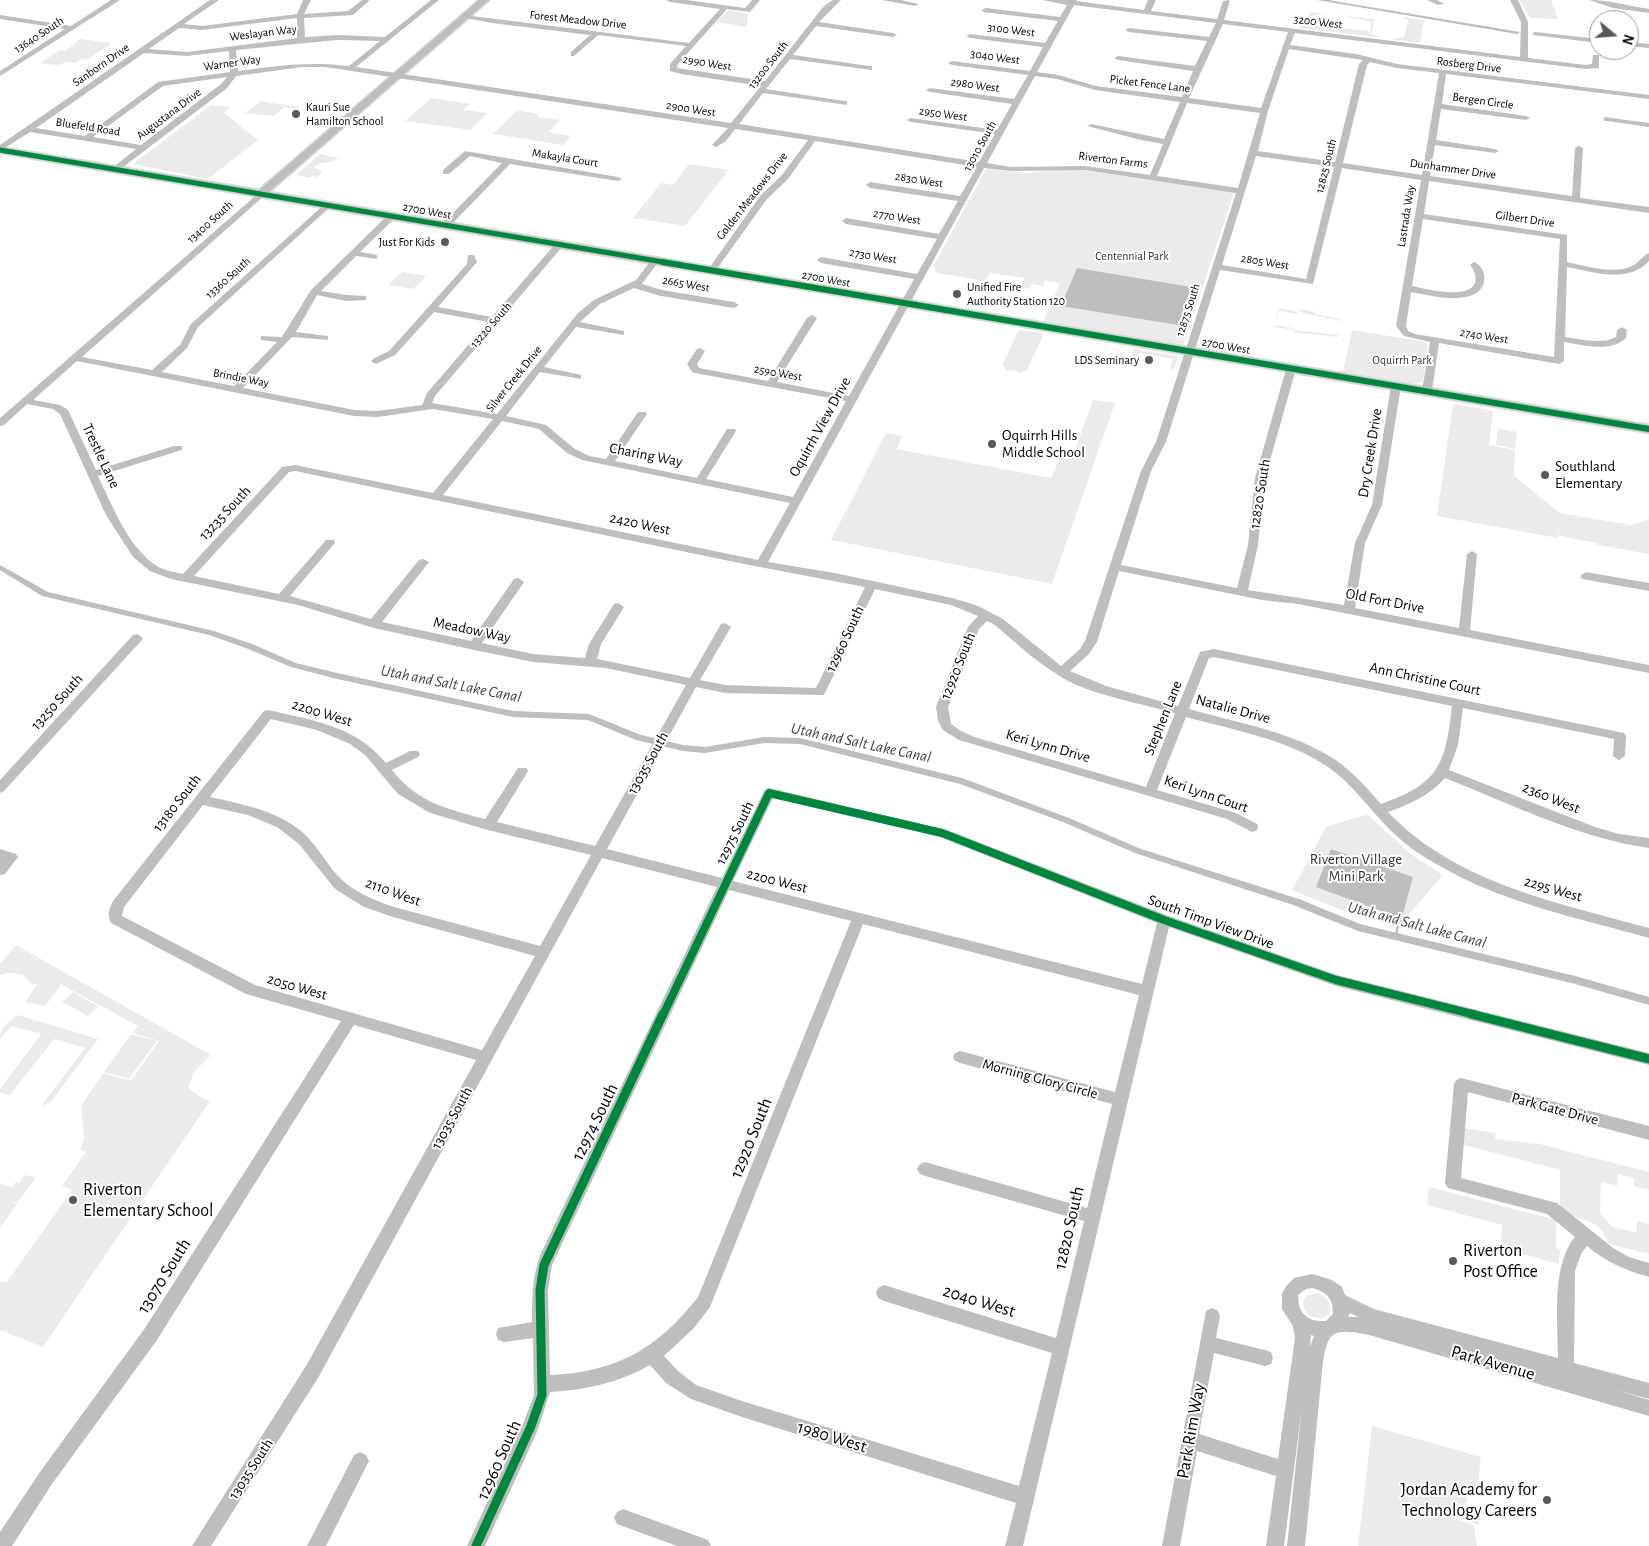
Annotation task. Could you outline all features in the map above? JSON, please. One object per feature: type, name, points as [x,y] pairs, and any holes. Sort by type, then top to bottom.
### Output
[{"type":"main road","name":"13400 South","points":[[261,194],[484,0]]},
{"type":"main road","name":"2700 West","points":[[0,150],[1649,429]]},
{"type":"street","name":"13640 South","points":[[0,74],[116,0]]},
{"type":"street","name":"Sanborn Drive","points":[[0,150],[215,0]]},
{"type":"street","points":[[301,40],[299,16],[302,6],[307,0]]},
{"type":"street","points":[[177,26],[202,28],[299,16],[350,13],[366,0]]},
{"type":"street","points":[[351,68],[435,0]]},
{"type":"street","points":[[670,0],[747,10],[756,0]]},
{"type":"street","name":"13200 South","points":[[716,144],[724,139],[827,8],[837,0]]},
{"type":"street","points":[[886,0],[915,4]]},
{"type":"street","name":"3200 West","points":[[1047,0],[1220,22],[1455,47],[1586,67],[1596,66],[1596,60]]},
{"type":"street","points":[[1146,13],[1152,0]]},
{"type":"street","points":[[1432,0],[1440,4]]},
{"type":"street","points":[[1514,0],[1525,19],[1524,59]]},
{"type":"street","points":[[1593,0],[1613,6],[1649,11]]},
{"type":"street","points":[[1153,178],[1197,68],[1220,22],[1227,1]]},
{"type":"street","name":"13010 South","points":[[905,303],[1034,74],[1072,2]]},
{"type":"street","points":[[691,45],[724,7]]},
{"type":"street","points":[[986,10],[1063,20]]},
{"type":"street","points":[[0,17],[72,28]]},
{"type":"street","name":"Forest Meadow Drive","points":[[464,17],[691,45]]},
{"type":"street","points":[[815,24],[893,35]]},
{"type":"street","points":[[1130,30],[1210,39]]},
{"type":"street","name":"12875 South","points":[[1062,672],[1088,648],[1148,466],[1161,442],[1253,153],[1264,111],[1292,30]]},
{"type":"street","points":[[574,54],[597,32]]},
{"type":"street","name":"3100 West","points":[[970,36],[1049,46]]},
{"type":"street","name":"Weslayan Way","points":[[141,50],[170,54],[301,40],[345,37],[387,38]]},
{"type":"street","name":"2990 West","points":[[691,45],[674,64],[673,69],[681,72],[767,84]]},
{"type":"street","name":"Rosberg Drive","points":[[1287,47],[1368,58],[1398,66],[1649,97]]},
{"type":"street","points":[[232,48],[234,74]]},
{"type":"street","points":[[788,57],[869,68]]},
{"type":"street","points":[[1118,58],[1197,68]]},
{"type":"street","name":"12825 South","points":[[1310,282],[1363,64],[1368,58]]},
{"type":"street","name":"3040 West","points":[[952,62],[1034,74]]},
{"type":"street","name":"Warner Way","points":[[87,138],[161,84],[302,65],[351,68],[397,75]]},
{"type":"street","name":"Lastrada Way","points":[[1406,333],[1401,326],[1443,72]]},
{"type":"street","name":"Augustana Drive","points":[[116,169],[224,86],[234,74]]},
{"type":"street","name":"Picket Fence Lane","points":[[1034,74],[1058,77],[1095,88],[1264,111]]},
{"type":"street","name":"2900 West","points":[[397,75],[982,165]]},
{"type":"street","name":"2980 West","points":[[930,90],[1018,102]]},
{"type":"street","points":[[762,91],[844,103]]},
{"type":"street","name":"Bergen Circle","points":[[1437,106],[1526,118]]},
{"type":"street","points":[[1607,119],[1649,125]]},
{"type":"street","name":"2950 West","points":[[911,120],[1001,133]]},
{"type":"street","points":[[1091,126],[1167,142]]},
{"type":"street","name":"Bluefeld Road","points":[[29,129],[143,148]]},
{"type":"street","name":"Golden Meadows Drive","points":[[711,270],[764,197],[785,176],[813,138]]},
{"type":"street","points":[[1431,142],[1495,151]]},
{"type":"street","points":[[1576,200],[1578,148]]},
{"type":"street","name":"Makayla Court","points":[[446,172],[468,153],[618,179]]},
{"type":"street","name":"Dunhammer Drive","points":[[1253,153],[1649,210]]},
{"type":"street","points":[[445,226],[508,161]]},
{"type":"street","name":"Riverton Farms","points":[[982,165],[1016,170],[1072,167],[1240,191]]},
{"type":"street","name":"2830 West","points":[[870,185],[964,199]]},
{"type":"street","name":"13400 South","points":[[0,423],[261,194]]},
{"type":"street","name":"13360 South","points":[[154,374],[184,346],[194,326],[326,206]]},
{"type":"street","name":"Gilbert Drive","points":[[1419,216],[1564,237],[1559,360]]},
{"type":"street","points":[[236,390],[288,337],[314,292],[391,217]]},
{"type":"street","name":"2770 West","points":[[846,221],[943,237]]},
{"type":"street","name":"13220 South","points":[[426,406],[430,395],[559,245]]},
{"type":"street","points":[[353,253],[374,256]]},
{"type":"street","points":[[1563,264],[1628,271],[1640,267],[1649,256]]},
{"type":"street","points":[[376,361],[392,353],[470,266],[473,262],[471,257]]},
{"type":"street","name":"2730 West","points":[[821,260],[921,277]]},
{"type":"street","name":"Silver Creek Drive","points":[[436,497],[574,324],[593,305],[635,285],[656,261]]},
{"type":"street","points":[[1407,288],[1453,295],[1468,294],[1474,291],[1479,284],[1480,274],[1474,265]]},
{"type":"street","name":"2805 West","points":[[1216,267],[1310,282]]},
{"type":"street","points":[[612,285],[623,291]]},
{"type":"street","name":"2665 West","points":[[635,285],[661,292],[734,305]]},
{"type":"street","points":[[314,292],[346,298],[363,298]]},
{"type":"street","name":"Oquirrh View Drive","points":[[761,564],[905,303]]},
{"type":"street","points":[[432,309],[495,320]]},
{"type":"street","points":[[771,384],[812,318]]},
{"type":"street","points":[[574,324],[621,333]]},
{"type":"street","points":[[1560,339],[1592,344],[1610,344],[1620,338],[1622,330]]},
{"type":"street","name":"2740 West","points":[[1406,333],[1435,340],[1559,360]]},
{"type":"street","points":[[264,338],[325,338]]},
{"type":"street","points":[[1427,391],[1435,340]]},
{"type":"street","name":"2590 West","points":[[700,351],[692,364],[696,370],[852,399]]},
{"type":"street","name":"Brindie Way","points":[[75,358],[354,413],[378,414],[426,406],[446,407],[500,417]]},
{"type":"street","points":[[538,369],[578,377]]},
{"type":"street","name":"12820 South","points":[[1242,592],[1253,545],[1260,478],[1291,369]]},
{"type":"street","name":"Dry Creek Drive","points":[[1349,610],[1360,543],[1377,505],[1396,386]]},
{"type":"street","name":"Trestle Lane","points":[[26,401],[56,407],[64,412],[94,474],[111,515],[132,548]]},
{"type":"street","points":[[402,410],[402,423]]},
{"type":"street","points":[[608,463],[642,414]]},
{"type":"street","name":"Charing Way","points":[[500,417],[538,425],[575,454],[608,463],[796,500]]},
{"type":"street","points":[[700,481],[732,431]]},
{"type":"street","points":[[94,474],[178,448]]},
{"type":"street","name":"2420 West","points":[[286,469],[303,469],[871,585],[952,602],[986,615]]},
{"type":"street","name":"13235 South","points":[[186,578],[286,469]]},
{"type":"street","points":[[282,598],[330,542]]},
{"type":"street","name":"Meadow Way","points":[[132,548],[141,560],[154,569],[186,578],[282,598],[374,624],[474,646],[547,660],[590,662],[620,666],[732,690],[820,692]]},
{"type":"street","points":[[1464,632],[1472,554]]},
{"type":"street","points":[[374,624],[423,562]]},
{"type":"street","name":"Old Fort Drive","points":[[1115,567],[1272,598],[1289,598],[1649,669]]},
{"type":"street","points":[[1586,576],[1649,587]]},
{"type":"street","points":[[474,646],[518,582]]},
{"type":"street","name":"12960 South","points":[[820,692],[871,585]]},
{"type":"street","points":[[590,662],[598,639],[618,607]]},
{"type":"street","name":"Natalie Drive","points":[[986,615],[999,622],[1042,659],[1062,672],[1102,689],[1276,738],[1321,757],[1348,776],[1404,836],[1451,868]]},
{"type":"street","name":"12920 South","points":[[943,721],[942,707],[974,627],[986,615]]},
{"type":"street","name":"13035 South","points":[[201,1546],[312,1372],[725,627]]},
{"type":"street","name":"13250 South","points":[[0,788],[137,638]]},
{"type":"street","name":"Ann Christine Court","points":[[1204,655],[1219,653],[1620,736],[1619,756]]},
{"type":"street","name":"Stephen Lane","points":[[1150,792],[1204,655]]},
{"type":"street","points":[[1380,810],[1418,795],[1443,772],[1453,746],[1458,703]]},
{"type":"street","name":"2200 West","points":[[268,714],[340,732],[365,748],[398,786],[421,803],[446,814],[1146,991]]},
{"type":"street","name":"13180 South","points":[[115,915],[118,905],[268,714]]},
{"type":"street","name":"Keri Lynn Drive","points":[[943,721],[950,731],[963,738],[1150,792]]},
{"type":"street","points":[[384,769],[414,754]]},
{"type":"street","points":[[488,824],[522,771]]},
{"type":"street","name":"2360 West","points":[[1443,772],[1600,835],[1649,843]]},
{"type":"street","name":"Keri Lynn Court","points":[[1150,792],[1232,816],[1252,827]]},
{"type":"street","name":"12975 South","points":[[725,884],[770,793]]},
{"type":"street","name":"South Timp View Drive","points":[[770,793],[942,833],[1164,920],[1336,980],[1649,1058]]},
{"type":"street","name":"2110 West","points":[[201,800],[257,814],[283,824],[303,840],[334,879],[369,904],[544,952]]},
{"type":"street","points":[[0,870],[5,856]]},
{"type":"street","name":"2295 West","points":[[1451,868],[1502,890],[1649,933]]},
{"type":"street","name":"12974 South","points":[[542,1384],[541,1284],[548,1253],[725,884]]},
{"type":"street","name":"2050 West","points":[[115,915],[120,922],[239,985],[263,994],[486,1057]]},
{"type":"street","name":"12920 South","points":[[542,1384],[592,1380],[633,1366],[652,1355],[681,1331],[704,1302],[859,918]]},
{"type":"street","name":"12820 South","points":[[1014,1546],[1164,920]]},
{"type":"street","name":"13070 South","points":[[1,1546],[46,1478],[151,1334],[350,1019]]},
{"type":"street","name":"Morning Glory Circle","points":[[960,1057],[1120,1100]]},
{"type":"street","name":"Park Gate Drive","points":[[1585,1236],[1551,1208],[1452,1183],[1461,1084],[1649,1134]]},
{"type":"street","points":[[926,1169],[1092,1216]]},
{"type":"street","points":[[1566,1376],[1568,1271],[1574,1250],[1585,1236],[1606,1253],[1625,1264],[1649,1270]]},
{"type":"street","name":"Park Avenue","points":[[1649,1391],[1566,1376],[1364,1326],[1346,1324],[1317,1330],[1300,1323],[1293,1314],[1289,1301],[1290,1293],[1298,1284],[1308,1281],[1322,1283],[1334,1290],[1341,1301],[1372,1316],[1566,1376],[1649,1408]]},
{"type":"street","name":"2040 West","points":[[884,1293],[1062,1348]]},
{"type":"street","points":[[1296,1546],[1315,1354],[1318,1343],[1342,1314],[1341,1301]]},
{"type":"street","name":"Park Rim Way","points":[[1171,1546],[1212,1316]]},
{"type":"street","name":"Park Avenue","points":[[1275,1546],[1302,1349],[1300,1323]]},
{"type":"street","points":[[504,1334],[540,1329]]},
{"type":"street","points":[[1207,1343],[1264,1358]]},
{"type":"street","name":"1980 West","points":[[652,1355],[672,1377],[691,1391],[742,1409],[1025,1498]]},
{"type":"street","name":"12960 South","points":[[476,1546],[535,1416],[542,1395],[542,1384]]},
{"type":"street","points":[[1190,1440],[1285,1470]]},
{"type":"street","points":[[316,1546],[360,1461]]},
{"type":"street","points":[[622,1518],[701,1546]]},
{"type":"green space","points":[[1519,0],[1551,0],[1558,19],[1530,18]]},
{"type":"green space","points":[[729,10],[748,14],[746,27],[716,22]]},
{"type":"green space","points":[[1310,12],[1327,14],[1312,16],[1310,22],[1318,26],[1370,31],[1371,22],[1339,15],[1375,19],[1371,34],[1384,38],[1299,28],[1300,24],[1306,25]]},
{"type":"green space","points":[[1404,17],[1424,20],[1420,43],[1391,39],[1404,37],[1408,20],[1404,19]]},
{"type":"green space","points":[[80,39],[112,43],[87,60],[81,59],[75,63],[65,62],[58,66],[40,63],[60,50],[65,51]]},
{"type":"green space","points":[[431,98],[470,104],[463,110],[488,113],[470,130],[405,121]]},
{"type":"green space","points":[[261,101],[300,107],[297,109],[284,107],[274,116],[245,113]]},
{"type":"green space","points":[[211,105],[230,107],[224,113],[258,140],[208,179],[133,164]]},
{"type":"green space","points":[[517,110],[540,114],[537,117],[560,120],[549,132],[571,136],[563,145],[493,134]]},
{"type":"green space","points":[[320,154],[338,158],[315,166],[314,168],[321,170],[322,173],[316,178],[313,175],[310,178],[296,175]]},
{"type":"green space","points":[[689,164],[729,170],[685,226],[633,218],[661,183],[673,185]]},
{"type":"green space","name":"Centennial Park","points":[[986,169],[1029,173],[1065,169],[1083,170],[1234,192],[1183,346],[1043,322],[1060,283],[1045,281],[1043,286],[1032,284],[1030,289],[1021,287],[1025,278],[990,273],[985,281],[936,273],[934,265]]},
{"type":"green space","points":[[402,272],[427,276],[413,289],[388,285]]},
{"type":"green space","points":[[1279,308],[1299,312],[1300,309],[1316,312],[1316,314],[1341,319],[1341,321],[1298,312],[1297,314],[1279,311],[1275,325],[1293,328],[1293,330],[1274,327]]},
{"type":"green space","points":[[1020,330],[1041,333],[1043,336],[1027,370],[1020,373],[1013,370],[1007,371],[1002,365]]},
{"type":"green space","points":[[1293,330],[1338,335],[1338,337],[1292,332]]},
{"type":"green space","name":"Oquirrh Park","points":[[1352,330],[1426,342],[1428,345],[1423,382],[1413,384],[1343,372]]},
{"type":"green space","points":[[1134,349],[1178,356],[1174,370],[1170,370],[1173,359],[1139,353],[1135,364],[1129,363]]},
{"type":"green space","points":[[1093,400],[1115,403],[1052,584],[831,540],[886,433],[902,436],[897,449],[1051,478],[1060,457],[1072,459]]},
{"type":"green space","points":[[1453,404],[1493,411],[1489,445],[1515,450],[1514,476],[1560,513],[1632,525],[1649,519],[1649,554],[1559,536],[1559,526],[1558,538],[1437,516]]},
{"type":"green space","points":[[1498,428],[1517,432],[1515,449],[1496,445]]},
{"type":"green space","name":"Riverton Village Mini Park","points":[[1367,814],[1412,855],[1443,875],[1400,925],[1351,914],[1292,890],[1326,827]]},
{"type":"green space","points":[[16,945],[211,1055],[194,1072],[188,1088],[210,1101],[43,1347],[0,1330],[0,1281],[7,1282],[72,1190],[62,1186],[86,1152],[80,1150],[84,1138],[81,1106],[103,1073],[131,1081],[159,1041],[133,1033],[138,1026],[51,979],[61,985],[45,1006],[25,1002],[38,983],[32,985],[22,975],[14,973],[0,975],[0,964]]},
{"type":"green space","points":[[73,992],[99,1007],[88,1016],[62,1002]]},
{"type":"green space","points":[[18,1015],[98,1039],[51,1102],[41,1106],[85,1048],[54,1039],[10,1095],[0,1092],[0,1089],[41,1034],[11,1026],[0,1039],[3,1028]]},
{"type":"green space","points":[[131,1034],[157,1041],[129,1079],[104,1072]]},
{"type":"green space","points":[[1464,1128],[1496,1133],[1495,1139],[1540,1144],[1649,1172],[1649,1190],[1634,1186],[1634,1178],[1618,1174],[1617,1186],[1601,1182],[1600,1213],[1611,1226],[1637,1233],[1637,1221],[1649,1224],[1649,1254],[1609,1244],[1605,1235],[1595,1224],[1560,1210],[1560,1170],[1464,1145]]},
{"type":"green space","points":[[25,1175],[36,1178],[17,1203],[10,1201],[17,1204],[0,1228],[0,1184],[12,1187],[16,1182],[19,1183]]},
{"type":"green space","points":[[1429,1187],[1556,1220],[1556,1247],[1560,1250],[1559,1264],[1501,1248],[1502,1225],[1427,1205]]},
{"type":"green space","points":[[1318,1293],[1330,1304],[1329,1314],[1322,1318],[1309,1315],[1303,1305],[1306,1296]]},
{"type":"green space","points":[[1372,1426],[1481,1457],[1477,1493],[1468,1491],[1466,1506],[1457,1503],[1455,1519],[1474,1525],[1477,1546],[1358,1546]]},
{"type":"green space","points":[[1459,1505],[1480,1512],[1479,1525],[1458,1518]]},
{"type":"shaded area","points":[[1077,268],[1191,287],[1178,325],[1061,306]]},
{"type":"shaded area","points":[[1331,849],[1413,877],[1400,925],[1396,924],[1392,915],[1316,887]]},
{"type":"waterway","points":[[1319,0],[1517,32]]},
{"type":"waterway","points":[[1535,34],[1589,40]]},
{"type":"waterway","points":[[1639,45],[1649,46]]},
{"type":"waterway","name":"Utah and Salt Lake Canal","points":[[0,567],[45,594],[211,633],[249,646],[294,665],[337,676],[513,714],[589,717],[639,738],[683,748],[705,750],[764,740],[800,741],[962,781],[1066,820],[1138,851],[1296,902],[1358,927],[1575,980],[1649,1001]]},
{"type":"waterway","points":[[1396,936],[1398,925]]},
{"type":"cycle path","points":[[0,150],[1649,429]]},
{"type":"cycle path","points":[[476,1546],[531,1426],[542,1395],[540,1290],[544,1265],[769,793],[942,833],[1164,920],[1336,980],[1649,1059]]},
{"type":"place","name":"Kauri Sue Hamilton School","points":[[296,114]]},
{"type":"place","name":"Just For Kids","points":[[445,242]]},
{"type":"place","name":"Unified Fire Authority Station 120","points":[[957,294]]},
{"type":"place","name":"LDS Seminary","points":[[1149,360]]},
{"type":"place","name":"Oquirrh Hills Middle School","points":[[992,444]]},
{"type":"place","name":"Southland Elementary","points":[[1545,475]]},
{"type":"place","name":"Riverton Elementary School","points":[[73,1200]]},
{"type":"place","name":"Riverton Post Office","points":[[1453,1261]]},
{"type":"place","name":"Jordan Academy for Technology Careers","points":[[1547,1500]]}]
